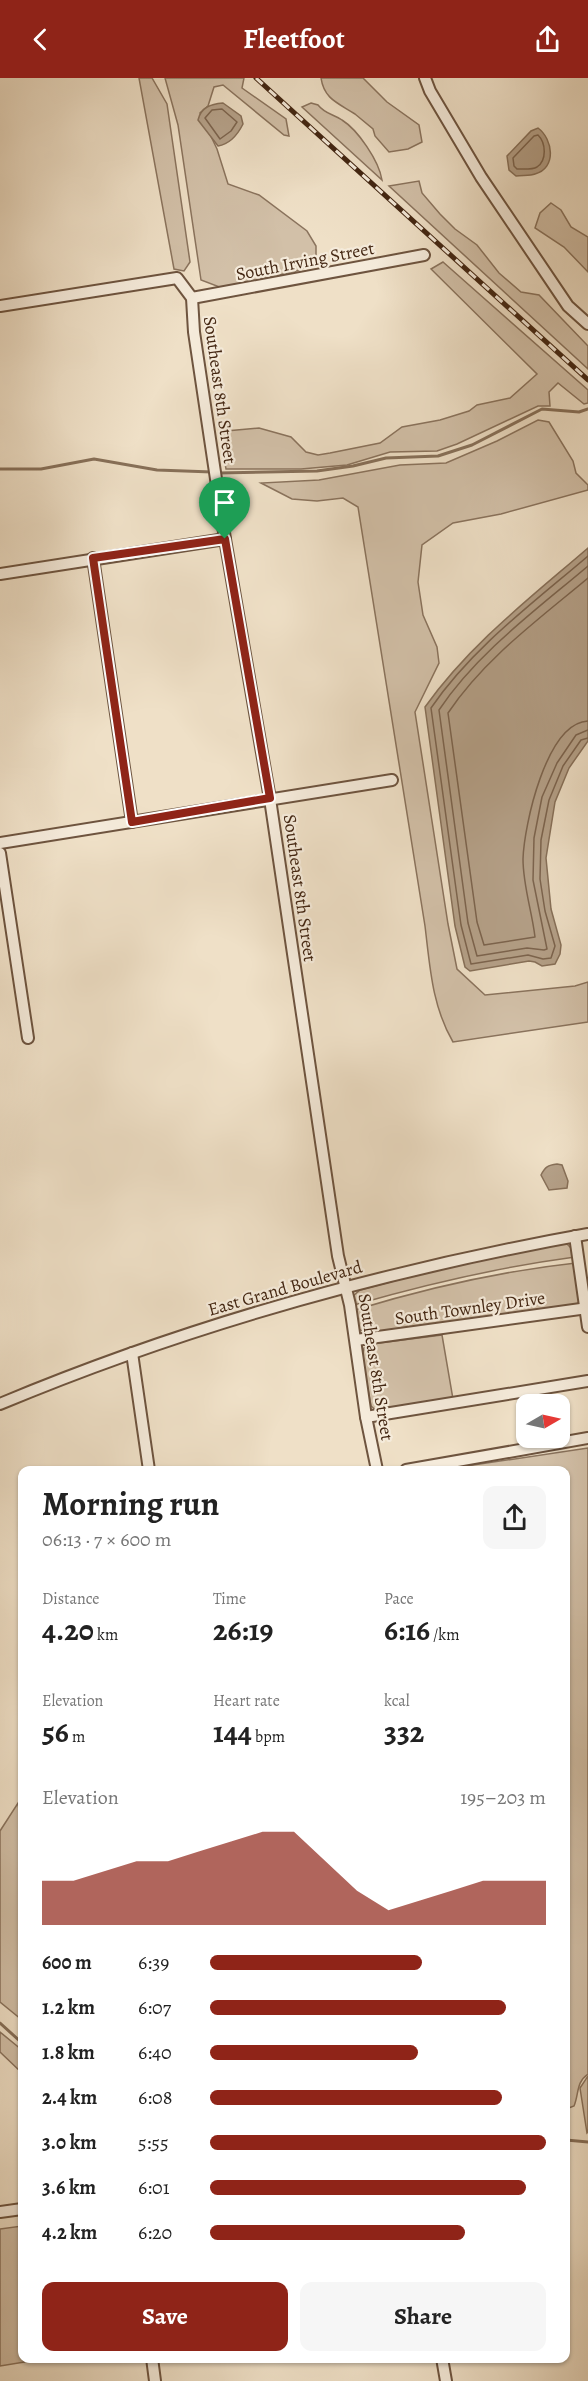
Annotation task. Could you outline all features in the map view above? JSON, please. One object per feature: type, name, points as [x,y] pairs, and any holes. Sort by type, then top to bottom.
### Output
[{"type":"street","points":[[425,78],[430,91],[481,177],[568,306],[588,324]]},
{"type":"street","name":"South Irving Street","points":[[192,298],[424,255]]},
{"type":"street","name":"Southeast 8th Street","points":[[0,306],[177,278],[192,298],[194,332],[225,539],[270,798],[310,1079],[338,1256],[356,1340],[366,1417],[376,1466]]},
{"type":"street","points":[[0,574],[225,539]]},
{"type":"street","points":[[93,558],[132,822]]},
{"type":"street","points":[[0,843],[392,780]]},
{"type":"street","points":[[0,853],[28,1038]]},
{"type":"street","name":"East Grand Boulevard","points":[[0,1404],[132,1353],[346,1287],[471,1256],[588,1234]]},
{"type":"street","points":[[575,1236],[588,1327]]},
{"type":"street","name":"South Townley Drive","points":[[356,1340],[587,1308]]},
{"type":"street","points":[[132,1353],[148,1466]]},
{"type":"street","points":[[366,1417],[588,1381]]},
{"type":"street","points":[[429,1466],[588,1438]]},
{"type":"street","points":[[0,2212],[18,2210]]},
{"type":"street","points":[[153,2363],[155,2381]]},
{"type":"street","points":[[443,2363],[446,2381]]},
{"type":"shaded area","points":[[139,78],[152,78],[167,104],[190,262],[184,271],[174,269]]},
{"type":"shaded area","points":[[165,78],[244,78],[242,88],[286,119],[289,136],[284,135],[223,85],[214,87],[208,106],[200,113],[217,149],[228,184],[259,195],[307,231],[316,246],[316,259],[300,270],[233,286],[222,288],[201,280],[178,125]]},
{"type":"shaded area","points":[[321,78],[363,78],[387,102],[419,125],[422,142],[408,149],[389,152],[375,136],[373,129],[329,96]]},
{"type":"shaded area","points":[[311,103],[342,120],[355,131],[372,155],[382,180],[302,107]]},
{"type":"shaded area","points":[[419,181],[422,193],[440,214],[455,229],[477,245],[499,273],[521,292],[539,295],[588,346],[588,369],[389,186]]},
{"type":"shaded area","points":[[551,203],[561,210],[571,227],[588,237],[588,272],[564,247],[535,228],[540,213]]},
{"type":"shaded area","points":[[443,262],[588,390],[588,403],[584,404],[558,383],[549,392],[550,406],[538,406],[437,451],[390,452],[347,465],[301,469],[226,469],[223,451],[226,431],[259,428],[291,437],[306,452],[318,455],[330,453],[380,443],[402,427],[440,420],[469,411],[477,405],[510,398],[537,374],[431,269]]},
{"type":"shaded area","points":[[538,420],[549,422],[573,461],[576,473],[588,485],[588,490],[501,514],[453,523],[422,545],[418,582],[423,615],[437,647],[439,663],[415,712],[457,969],[485,995],[575,986],[588,982],[588,1022],[453,1042],[440,1014],[433,986],[358,507],[343,498],[317,501],[292,499],[261,483],[319,480],[400,465],[446,463]]},
{"type":"shaded area","points":[[566,1243],[574,1251],[575,1257],[464,1277],[354,1305],[353,1296],[360,1290],[439,1269]]},
{"type":"shaded area","points":[[576,1263],[580,1299],[577,1305],[370,1334],[358,1329],[355,1310],[465,1281]]},
{"type":"shaded area","points":[[442,1335],[453,1399],[376,1410],[371,1406],[362,1356],[364,1348],[371,1344]]},
{"type":"shaded area","points":[[588,1448],[588,2074],[580,2084],[574,2106],[570,2108],[570,1466],[467,1466]]},
{"type":"shaded area","points":[[18,1803],[18,2017],[0,2002],[0,1831]]},
{"type":"shaded area","points":[[0,2032],[18,2047],[18,2069],[0,2052]]},
{"type":"shaded area","points":[[588,2076],[588,2132],[587,2133],[580,2088]]},
{"type":"shaded area","points":[[18,2227],[18,2363],[0,2366],[0,2229]]},
{"type":"water","points":[[223,103],[241,116],[243,124],[233,138],[218,146],[198,120],[201,112],[207,107]]},
{"type":"water","points":[[538,128],[547,139],[550,160],[542,171],[531,175],[516,176],[509,170],[507,156],[531,131]]},
{"type":"water","points":[[588,548],[588,741],[569,768],[555,802],[546,858],[551,909],[561,945],[560,954],[555,964],[542,966],[529,961],[470,971],[465,967],[455,926],[425,707],[481,642]]},
{"type":"water","points":[[562,1165],[568,1181],[567,1188],[549,1190],[541,1175],[547,1167]]},
{"type":"waterway","points":[[219,473],[317,471],[386,458],[438,456],[472,445],[542,409],[579,412],[588,409]]},
{"type":"waterway","points":[[0,469],[41,469],[94,459],[157,470],[212,472]]},
{"type":"waterway","points":[[0,2023],[18,2039]]},
{"type":"waterway","points":[[570,2140],[588,2142]]},
{"type":"railway","points":[[256,78],[588,380]]},
{"type":"route","points":[[225,539],[270,798],[132,822],[93,558],[225,539]]}]
